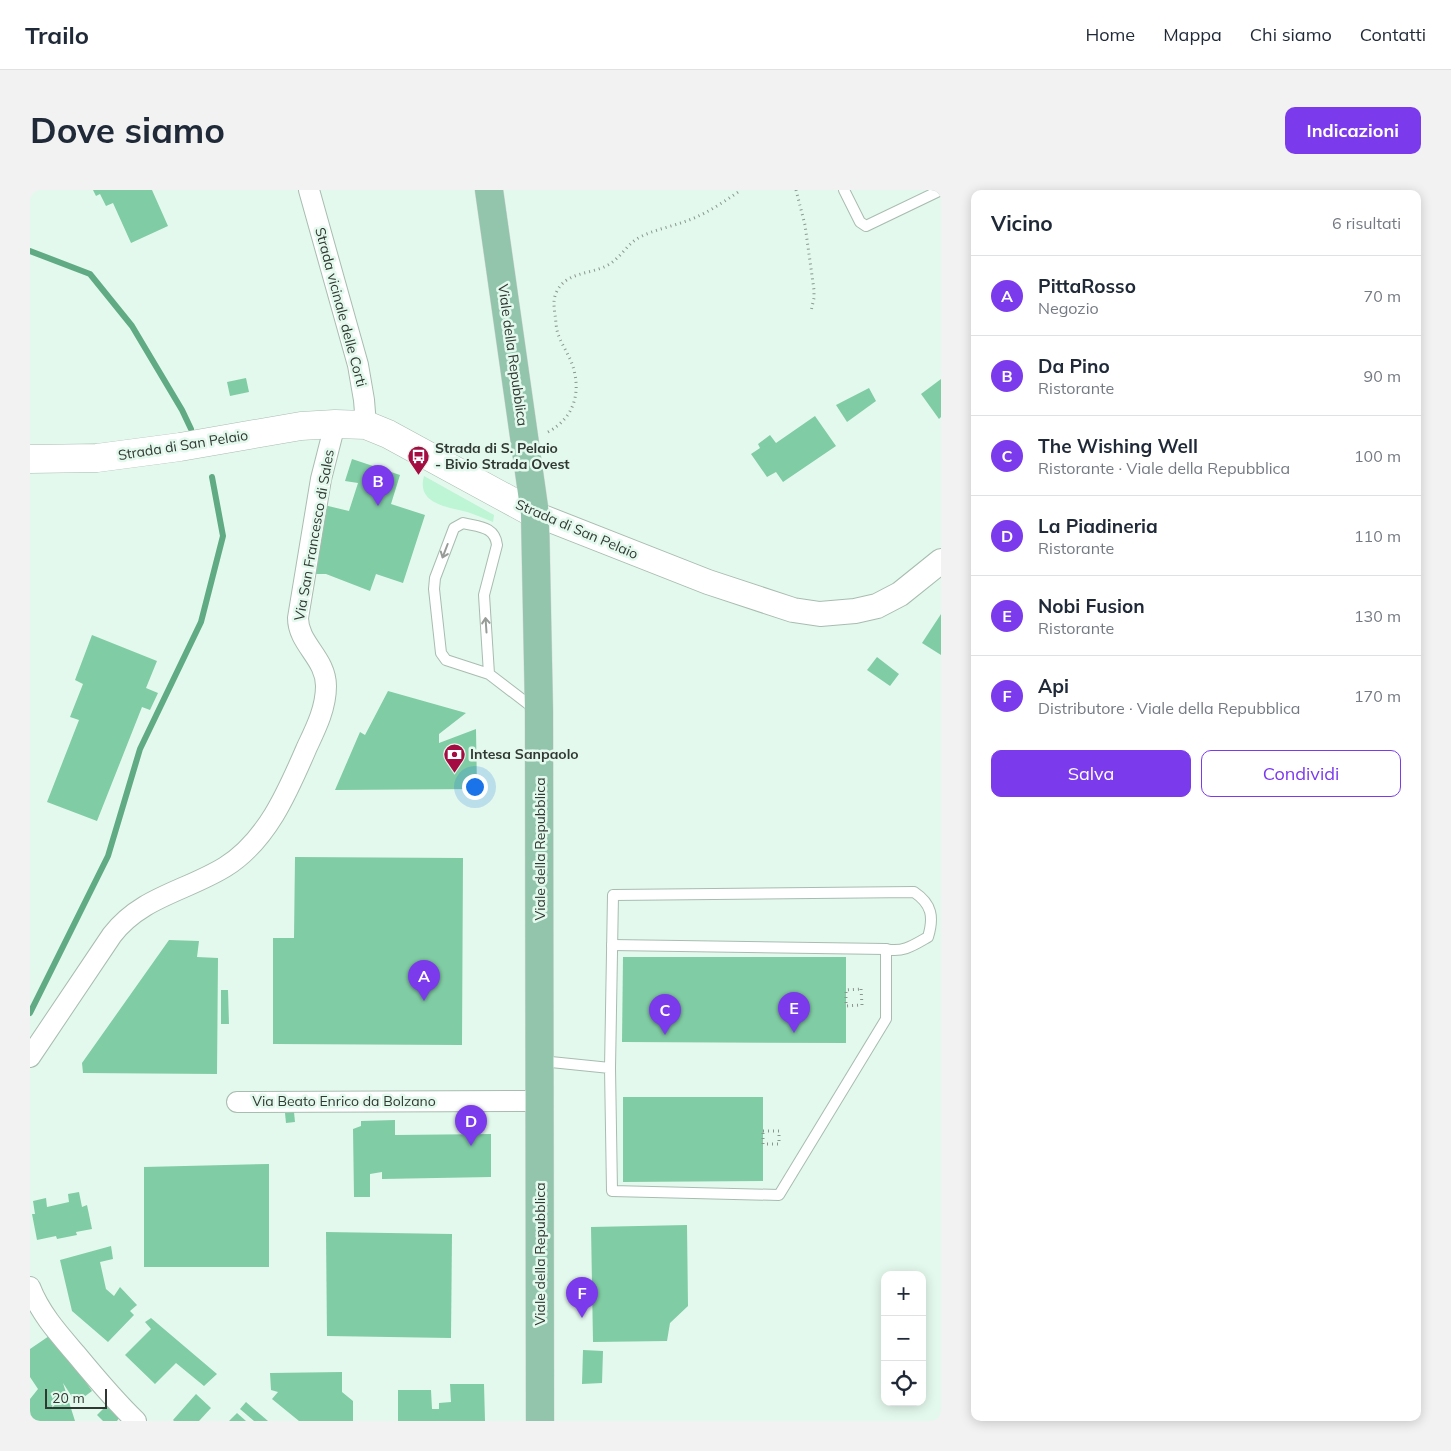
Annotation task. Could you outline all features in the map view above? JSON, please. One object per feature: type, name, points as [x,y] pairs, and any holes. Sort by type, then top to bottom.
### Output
[{"type":"main road","name":"Viale della Repubblica","points":[[489,190],[535,514],[539,712],[541,1061],[540,1421]]},
{"type":"main road","name":"Strada di San Pelaio","points":[[30,459],[97,458],[180,447],[301,426],[366,425],[388,434],[535,514]]},
{"type":"street","name":"Strada vicinale delle Corti","points":[[309,190],[358,365],[366,425]]},
{"type":"street","name":"Via San Francesco di Sales","points":[[30,1057],[112,935],[126,919],[158,899],[224,868],[237,858],[262,833],[290,785],[319,720],[326,695],[326,676],[314,652],[299,631],[298,618],[321,479],[335,424]]},
{"type":"street","name":"Strada di San Pelaio","points":[[535,514],[708,582],[794,610],[820,614],[855,611],[877,606],[900,594],[941,561]]},
{"type":"street","name":"Via Beato Enrico da Bolzano","points":[[237,1102],[541,1101]]},
{"type":"street","points":[[30,1287],[35,1300],[46,1318],[118,1404],[136,1421]]},
{"type":"lane","points":[[844,190],[860,222],[866,226],[941,190]]},
{"type":"lane","points":[[489,674],[484,594],[497,545],[496,537],[492,531],[463,523],[454,528],[435,578],[434,589],[442,653],[446,660],[489,674],[539,712]]},
{"type":"lane","points":[[612,946],[886,949],[893,951],[910,948],[928,937],[932,923],[930,912],[923,898],[914,892],[613,895],[612,946],[610,1068],[612,1191],[779,1195],[886,1019],[886,949]]},
{"type":"lane","points":[[541,1061],[610,1068]]},
{"type":"path","points":[[548,432],[566,419],[576,401],[577,390],[571,361],[557,332],[554,303],[556,293],[561,285],[570,277],[579,273],[608,265],[625,248],[643,235],[705,213],[741,190]]},
{"type":"path","points":[[796,190],[805,224],[814,290],[811,311]]},
{"type":"path","points":[[861,989],[862,1005],[846,1006],[846,990],[861,989]]},
{"type":"path","points":[[763,1131],[779,1131],[779,1144],[763,1144],[763,1131]]},
{"type":"green space","points":[[424,476],[494,515],[493,522],[435,503],[425,493],[423,485]]},
{"type":"building","points":[[93,190],[152,190],[168,226],[131,243],[113,203],[106,206],[100,194],[96,196]]},
{"type":"building","points":[[246,378],[249,392],[230,396],[227,382]]},
{"type":"building","points":[[941,379],[941,417],[939,419],[921,394]]},
{"type":"building","points":[[869,388],[876,401],[847,422],[836,405]]},
{"type":"building","points":[[815,416],[836,446],[783,482],[776,472],[767,477],[751,454],[760,448],[758,444],[770,435],[776,443]]},
{"type":"building","points":[[352,459],[400,475],[391,504],[425,515],[403,583],[376,574],[370,591],[326,574],[315,574],[324,505],[349,511],[358,483],[345,481]]},
{"type":"building","points":[[941,614],[941,655],[922,643]]},
{"type":"building","points":[[92,635],[157,661],[146,688],[158,693],[150,710],[142,707],[97,821],[47,802],[79,720],[70,717],[83,684],[75,680]]},
{"type":"building","points":[[877,657],[899,674],[890,686],[867,670]]},
{"type":"building","points":[[388,691],[466,713],[439,734],[439,743],[476,729],[477,789],[335,790],[360,732],[365,735]]},
{"type":"building","points":[[295,857],[463,858],[462,1045],[273,1044],[273,938],[294,938]]},
{"type":"building","points":[[169,940],[199,941],[197,957],[218,958],[217,1074],[83,1073],[82,1063]]},
{"type":"building","points":[[623,957],[846,957],[846,1043],[622,1042]]},
{"type":"building","points":[[221,990],[228,990],[229,1024],[221,1024]]},
{"type":"building","points":[[623,1097],[763,1097],[763,1181],[623,1182]]},
{"type":"building","points":[[294,1112],[295,1122],[286,1123],[285,1113]]},
{"type":"building","points":[[395,1120],[395,1135],[491,1134],[491,1177],[382,1179],[382,1172],[370,1174],[370,1197],[354,1197],[353,1129],[361,1126],[361,1121]]},
{"type":"building","points":[[269,1164],[269,1267],[144,1267],[144,1167]]},
{"type":"building","points":[[79,1192],[82,1207],[87,1205],[92,1229],[76,1232],[77,1235],[57,1239],[56,1236],[37,1240],[32,1214],[35,1214],[33,1201],[46,1198],[47,1207],[69,1202],[68,1194]]},
{"type":"building","points":[[687,1225],[688,1306],[670,1323],[667,1341],[593,1342],[591,1227]]},
{"type":"building","points":[[326,1232],[452,1234],[451,1338],[327,1336]]},
{"type":"building","points":[[111,1246],[113,1259],[100,1262],[106,1289],[114,1296],[120,1287],[137,1305],[130,1311],[134,1315],[108,1342],[72,1311],[60,1260]]},
{"type":"building","points":[[151,1318],[217,1374],[204,1386],[176,1363],[155,1384],[125,1355],[151,1329],[145,1322]]},
{"type":"building","points":[[52,1334],[92,1391],[76,1403],[63,1383],[75,1421],[30,1421],[30,1399],[38,1389],[30,1377],[30,1349]]},
{"type":"building","points":[[583,1350],[603,1351],[602,1383],[582,1384]]},
{"type":"building","points":[[342,1372],[342,1392],[353,1401],[353,1421],[299,1421],[272,1399],[278,1392],[271,1390],[270,1373]]},
{"type":"building","points":[[450,1384],[484,1384],[485,1421],[398,1421],[398,1390],[431,1390],[432,1409],[439,1409],[439,1403],[451,1402]]},
{"type":"building","points":[[196,1394],[211,1408],[199,1421],[174,1421],[173,1420]]},
{"type":"building","points":[[246,1402],[268,1421],[254,1421],[240,1409]]},
{"type":"building","points":[[107,1405],[119,1418],[117,1421],[103,1421],[97,1415]]},
{"type":"building","points":[[237,1413],[246,1421],[229,1421]]},
{"type":"waterway","points":[[30,251],[90,274],[132,326],[182,410],[191,429]]},
{"type":"waterway","points":[[30,1013],[108,856],[140,749],[201,622],[223,536],[212,477]]},
{"type":"place","name":"Strada di S. Pelaio - Bivio Strada Ovest","points":[[419,475]]},
{"type":"place","name":"Da Pino","points":[[378,506]]},
{"type":"place","name":"Intesa Sanpaolo","points":[[454,773]]},
{"type":"place","name":"PittaRosso","points":[[424,1001]]},
{"type":"place","name":"Nobi Fusion","points":[[794,1033]]},
{"type":"place","name":"The Wishing Well","points":[[665,1035]]},
{"type":"place","name":"La Piadineria","points":[[471,1146]]},
{"type":"place","name":"Api","points":[[582,1318]]}]
